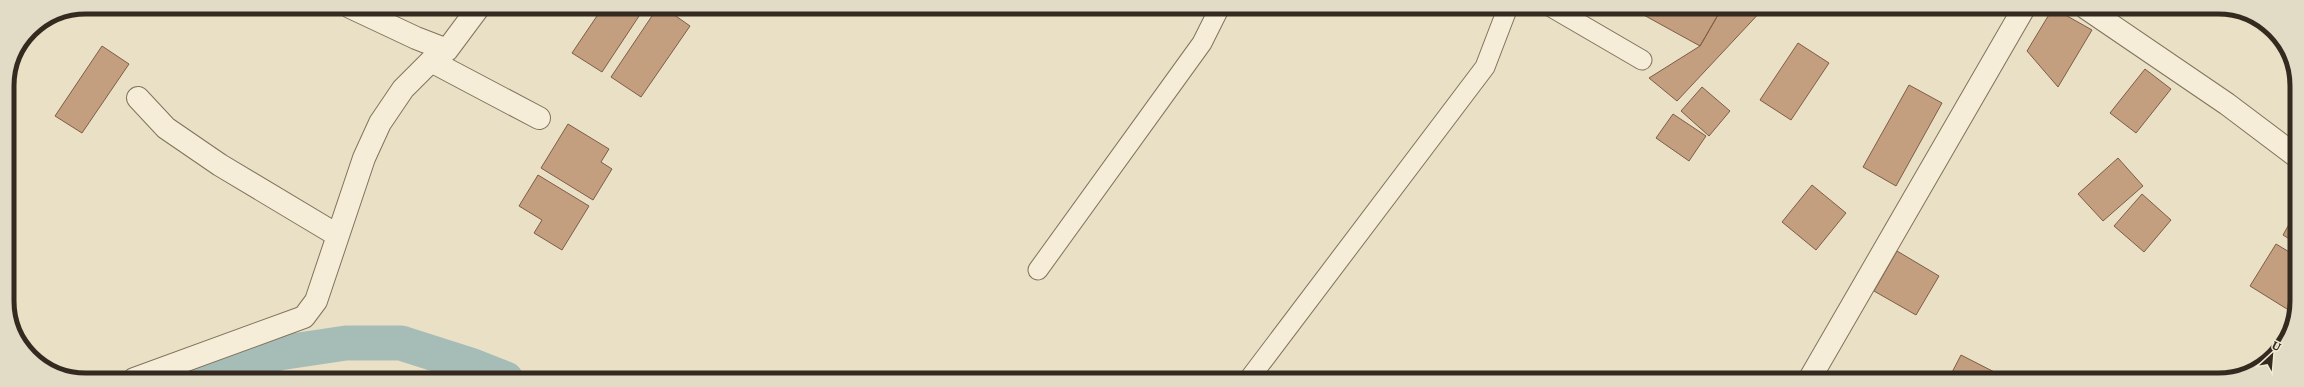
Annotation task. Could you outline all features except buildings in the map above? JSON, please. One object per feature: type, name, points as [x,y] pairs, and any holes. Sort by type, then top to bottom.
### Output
[{"type":"street","points":[[365,14],[416,38],[439,56],[539,118]]},
{"type":"street","points":[[150,373],[304,317],[316,301],[364,158],[380,123],[403,89],[439,56],[473,14]]},
{"type":"street","points":[[1812,373],[2021,14]]},
{"type":"street","points":[[2095,14],[2227,104],[2290,151]]},
{"type":"street","points":[[138,98],[166,128],[220,165],[338,235]]},
{"type":"lane","points":[[1038,270],[1202,43],[1216,14]]},
{"type":"lane","points":[[1254,373],[1485,67],[1506,14]]},
{"type":"lane","points":[[1562,14],[1642,60]]},
{"type":"waterway","points":[[216,373],[279,353],[346,343],[401,343],[491,373]]}]
